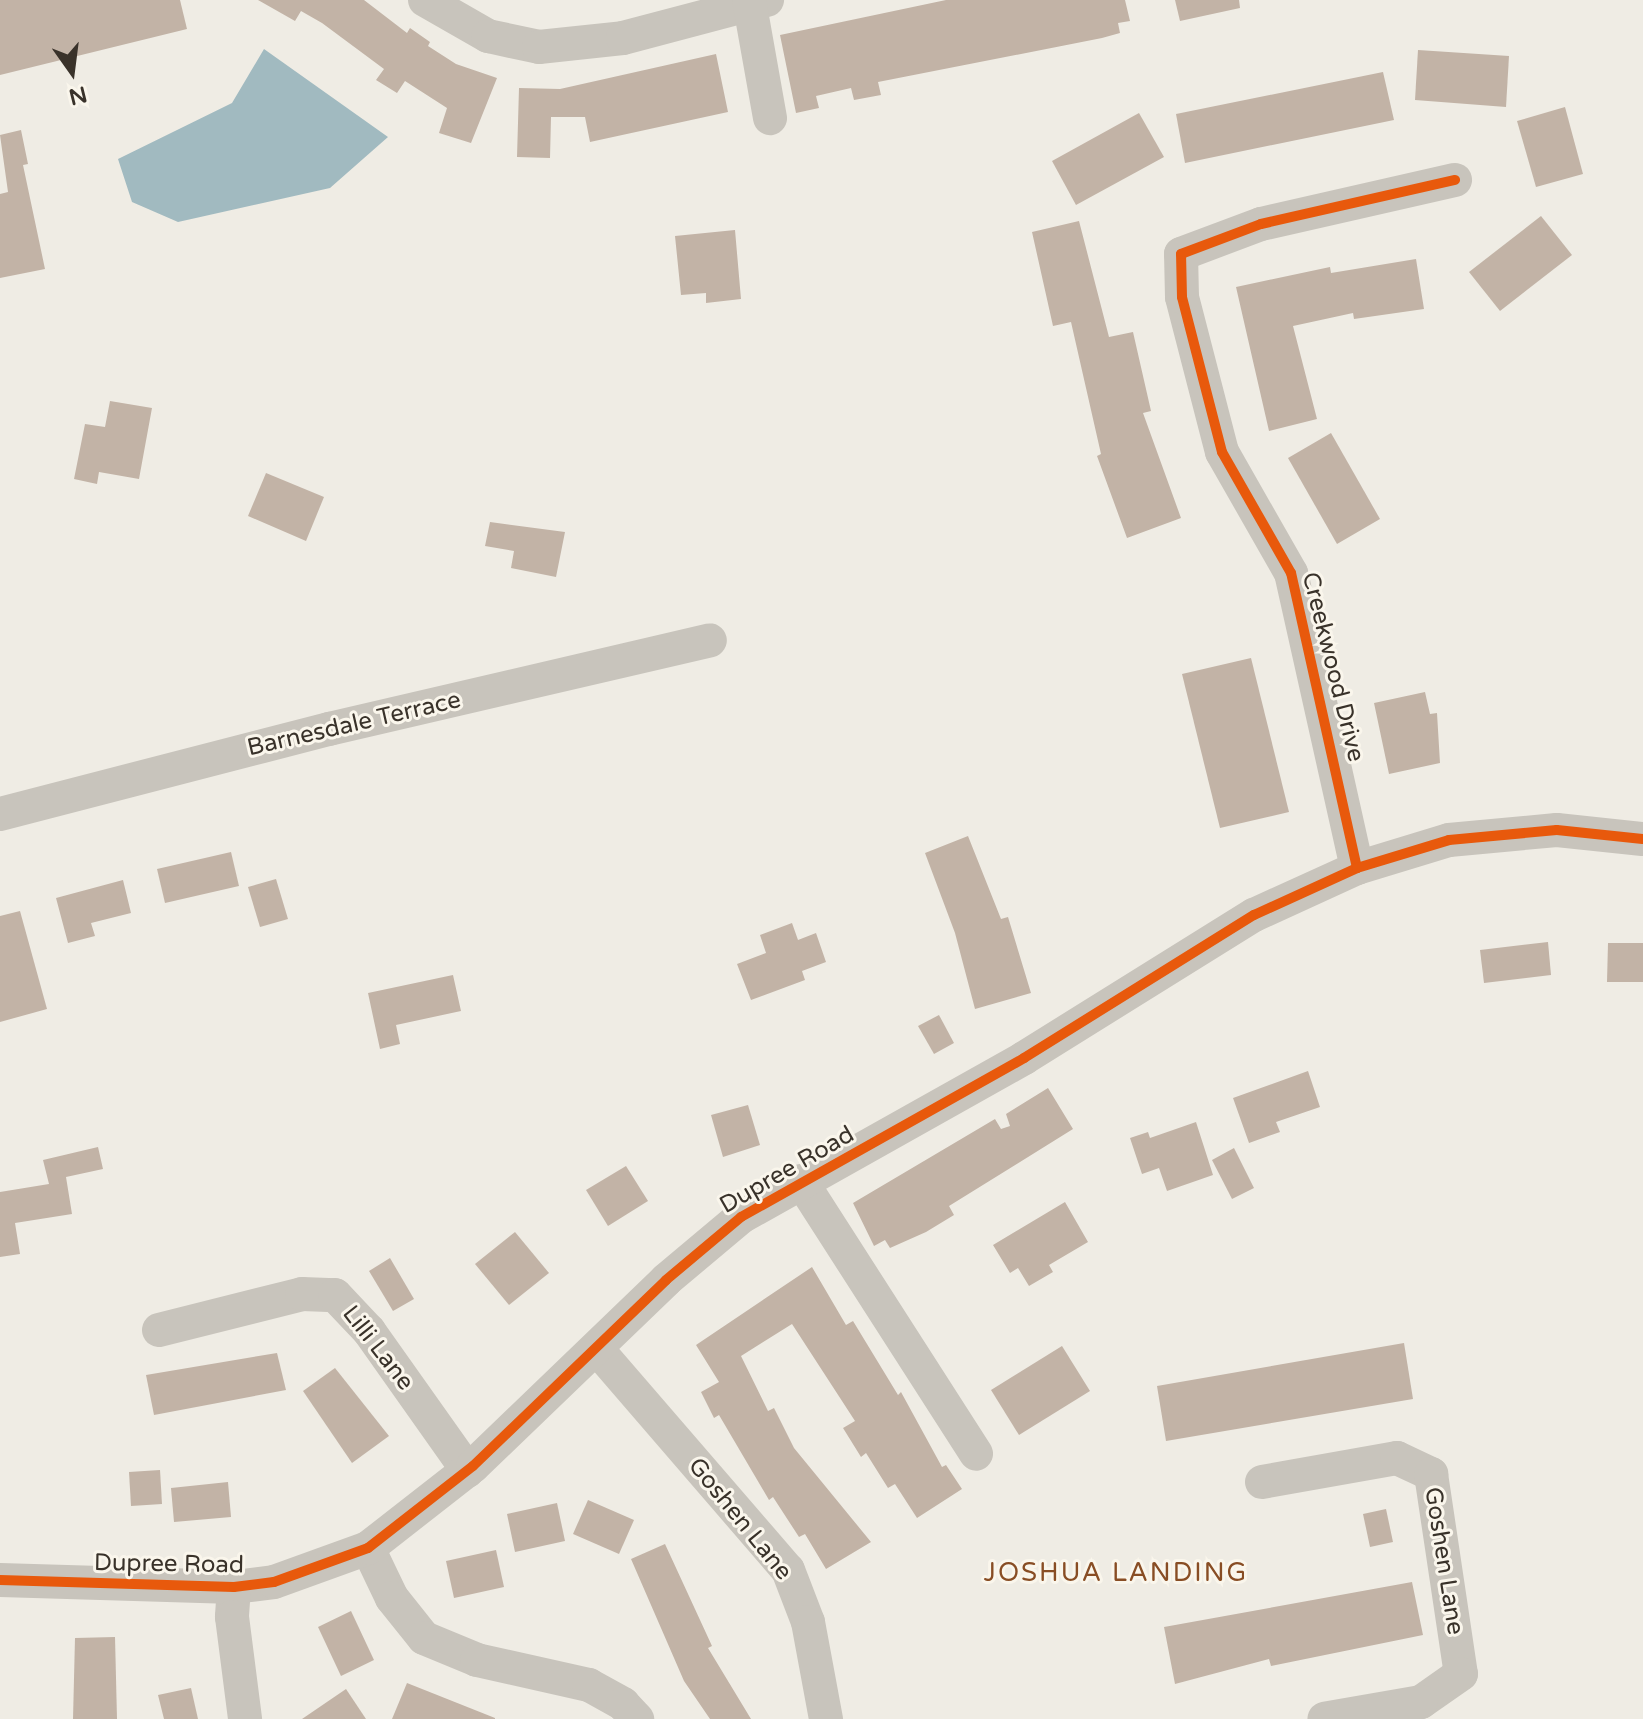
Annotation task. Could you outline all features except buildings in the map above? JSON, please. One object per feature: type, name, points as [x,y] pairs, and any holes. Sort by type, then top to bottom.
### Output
[{"type":"street","points":[[425,0],[488,36],[539,47],[623,38],[755,2],[770,118]]},
{"type":"street","name":"Creekwood Drive","points":[[1357,868],[1291,573],[1280,544],[1254,514],[1222,452],[1182,297],[1181,254],[1261,224],[1455,180]]},
{"type":"street","name":"Barnesdale Terrace","points":[[0,814],[315,732],[710,640]]},
{"type":"street","name":"Dupree Road","points":[[0,1580],[234,1587],[274,1582],[368,1548],[468,1471],[703,1246],[801,1181],[1024,1058],[1254,915],[1406,849],[1504,832],[1557,830],[1643,839]]},
{"type":"street","points":[[801,1181],[976,1454]]},
{"type":"street","name":"Lilli Lane","points":[[159,1330],[302,1294],[335,1295],[369,1331],[468,1471]]},
{"type":"street","name":"Goshen Lane","points":[[597,1349],[788,1570],[808,1622],[826,1719]]},
{"type":"street","name":"Goshen Lane","points":[[1262,1482],[1397,1458],[1431,1474],[1461,1674],[1421,1702],[1324,1719]]},
{"type":"street","points":[[368,1548],[392,1598],[424,1638],[477,1660],[589,1685],[623,1704],[637,1719]]},
{"type":"street","points":[[234,1587],[232,1617],[245,1719]]},
{"type":"water","points":[[264,49],[388,137],[330,188],[178,222],[132,202],[118,159],[232,103]]},
{"type":"cycle path","points":[[1357,868],[1291,573],[1222,452],[1182,297],[1181,254],[1261,224],[1455,180]]},
{"type":"cycle path","points":[[0,1580],[234,1587],[274,1582],[368,1548],[473,1466],[666,1280],[741,1217],[1024,1058],[1254,915],[1357,868],[1449,840],[1557,830],[1643,839]]},
{"type":"district","name":"JOSHUA LANDING","points":[[1116,1573]]}]
